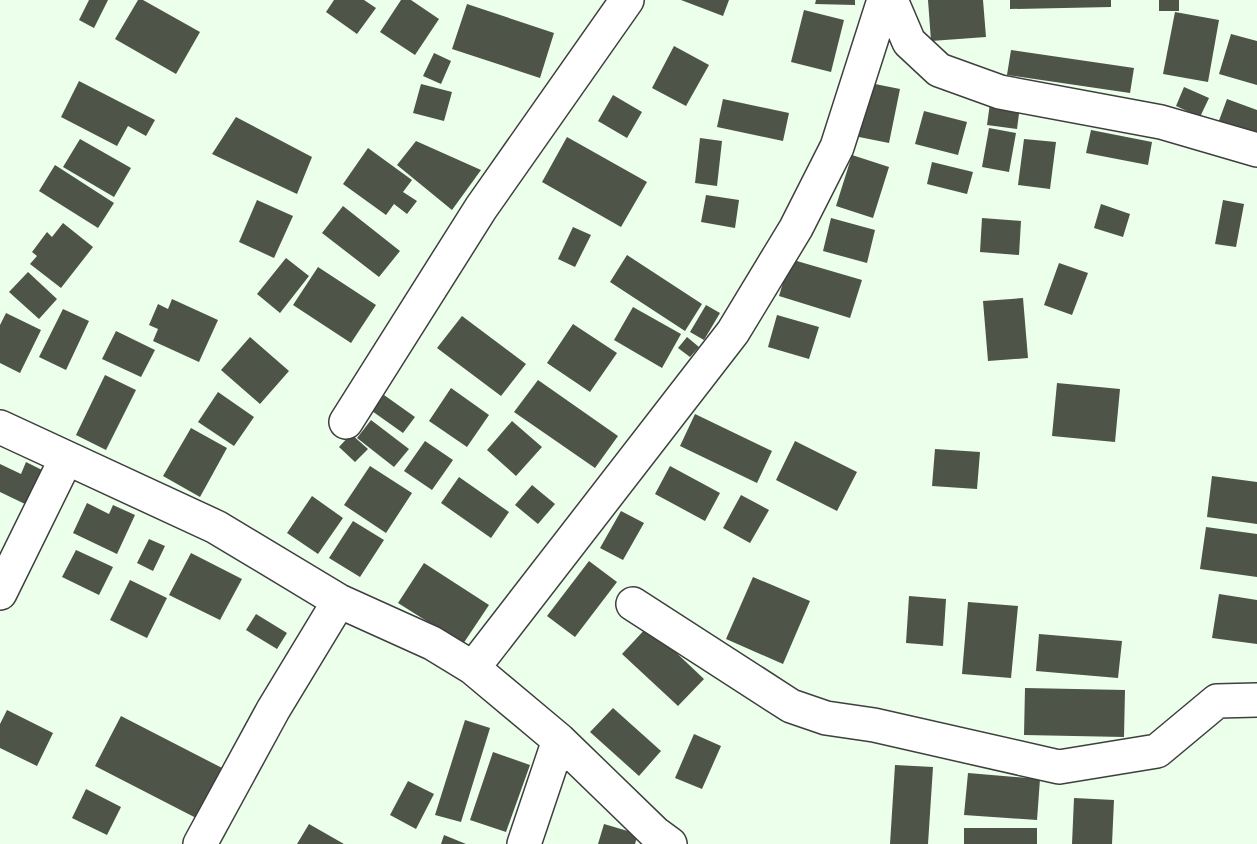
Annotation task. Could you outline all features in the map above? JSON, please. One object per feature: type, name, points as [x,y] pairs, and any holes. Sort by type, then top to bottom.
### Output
[{"type":"street","points":[[346,422],[481,208],[627,0]]},
{"type":"street","points":[[473,668],[734,332],[796,228],[837,147],[884,0]]},
{"type":"street","points":[[891,0],[909,42],[939,70],[1000,92],[1161,122],[1257,150]]},
{"type":"street","points":[[0,427],[216,527],[339,602],[432,643],[473,668],[559,740],[654,834],[670,844]]},
{"type":"street","points":[[0,593],[66,459]]},
{"type":"street","points":[[200,844],[273,710],[339,602]]},
{"type":"street","points":[[633,604],[791,706],[826,718],[874,725],[1059,767],[1157,751],[1217,701],[1257,700]]},
{"type":"street","points":[[524,844],[559,740]]},
{"type":"building","points":[[89,0],[108,0],[94,28],[79,20]]},
{"type":"building","points":[[138,0],[143,0],[200,32],[176,74],[115,39]]},
{"type":"building","points":[[334,0],[364,0],[376,8],[357,34],[326,12]]},
{"type":"building","points":[[401,0],[411,0],[439,19],[415,55],[380,32]]},
{"type":"building","points":[[681,0],[729,0],[723,16]]},
{"type":"building","points":[[816,0],[855,0],[855,5],[815,4]]},
{"type":"building","points":[[928,0],[983,0],[986,37],[931,41]]},
{"type":"building","points":[[1010,0],[1111,0],[1111,7],[1010,9]]},
{"type":"building","points":[[1159,0],[1179,0],[1179,11],[1159,11]]},
{"type":"building","points":[[467,4],[554,33],[540,78],[452,49]]},
{"type":"building","points":[[804,10],[844,20],[831,72],[791,62]]},
{"type":"building","points":[[1175,12],[1219,20],[1208,82],[1163,74]]},
{"type":"building","points":[[1231,34],[1257,41],[1257,85],[1219,74]]},
{"type":"building","points":[[674,46],[709,65],[686,106],[652,88]]},
{"type":"building","points":[[1011,50],[1134,68],[1130,93],[1007,75]]},
{"type":"building","points":[[434,53],[451,61],[441,84],[423,76]]},
{"type":"building","points":[[79,81],[155,120],[146,136],[128,126],[117,146],[61,117]]},
{"type":"building","points":[[865,82],[900,89],[889,143],[854,136]]},
{"type":"building","points":[[421,84],[452,92],[444,121],[413,113]]},
{"type":"building","points":[[1184,87],[1209,98],[1200,117],[1176,106]]},
{"type":"building","points":[[613,95],[642,112],[627,138],[598,121]]},
{"type":"building","points":[[723,99],[789,113],[783,141],[717,127]]},
{"type":"building","points":[[1227,99],[1257,110],[1257,141],[1217,126]]},
{"type":"building","points":[[990,103],[1020,106],[1017,129],[987,125]]},
{"type":"building","points":[[924,111],[967,122],[958,155],[915,144]]},
{"type":"building","points":[[236,117],[312,157],[297,194],[212,154]]},
{"type":"building","points":[[989,128],[1016,133],[1009,172],[982,167]]},
{"type":"building","points":[[1091,130],[1152,142],[1148,165],[1086,153]]},
{"type":"building","points":[[567,137],[647,182],[621,227],[542,182]]},
{"type":"building","points":[[700,138],[722,141],[717,186],[695,183]]},
{"type":"building","points":[[80,139],[131,168],[114,197],[63,167]]},
{"type":"building","points":[[1024,139],[1056,142],[1050,189],[1018,185]]},
{"type":"building","points":[[416,141],[481,170],[452,210],[397,165]]},
{"type":"building","points":[[368,148],[412,180],[403,192],[417,201],[407,214],[394,204],[386,215],[343,184]]},
{"type":"building","points":[[852,155],[889,167],[873,218],[836,206]]},
{"type":"building","points":[[932,162],[973,172],[967,194],[927,184]]},
{"type":"building","points":[[55,165],[114,203],[98,228],[39,191]]},
{"type":"building","points":[[706,195],[739,200],[735,228],[701,222]]},
{"type":"building","points":[[257,200],[293,216],[274,258],[239,242]]},
{"type":"building","points":[[1223,200],[1244,204],[1236,247],[1215,244]]},
{"type":"building","points":[[1101,204],[1130,214],[1123,237],[1094,228]]},
{"type":"building","points":[[343,206],[400,251],[379,277],[322,233]]},
{"type":"building","points":[[831,218],[875,230],[867,263],[823,251]]},
{"type":"building","points":[[982,218],[1021,221],[1019,255],[980,252]]},
{"type":"building","points":[[63,223],[93,247],[61,288],[30,264],[37,256],[32,252],[47,232],[52,237]]},
{"type":"building","points":[[573,227],[591,235],[575,267],[558,259]]},
{"type":"building","points":[[627,255],[702,304],[685,331],[610,282]]},
{"type":"building","points":[[286,258],[309,276],[280,313],[257,294]]},
{"type":"building","points":[[790,259],[862,280],[850,318],[779,296]]},
{"type":"building","points":[[1059,263],[1088,273],[1072,315],[1044,305]]},
{"type":"building","points":[[318,267],[376,305],[351,343],[293,305]]},
{"type":"building","points":[[28,272],[57,299],[39,319],[9,292]]},
{"type":"building","points":[[1023,298],[1028,358],[988,361],[983,301]]},
{"type":"building","points":[[172,299],[218,320],[199,362],[153,341],[158,329],[149,325],[158,304],[168,309]]},
{"type":"building","points":[[706,305],[720,313],[704,340],[690,332]]},
{"type":"building","points":[[633,307],[681,334],[662,368],[614,340]]},
{"type":"building","points":[[63,309],[89,321],[66,370],[39,357]]},
{"type":"building","points":[[6,313],[41,330],[20,373],[0,363],[0,325]]},
{"type":"building","points":[[777,315],[819,327],[809,359],[768,347]]},
{"type":"building","points":[[462,316],[526,364],[501,396],[437,348]]},
{"type":"building","points":[[573,324],[617,353],[590,392],[547,363]]},
{"type":"building","points":[[116,331],[155,350],[141,377],[102,359]]},
{"type":"building","points":[[250,337],[289,371],[260,404],[221,370]]},
{"type":"building","points":[[687,337],[699,347],[690,357],[678,348]]},
{"type":"building","points":[[105,375],[136,390],[106,450],[76,435]]},
{"type":"building","points":[[538,380],[618,436],[595,468],[514,412]]},
{"type":"building","points":[[1057,383],[1120,389],[1115,442],[1052,436]]},
{"type":"building","points":[[451,388],[489,415],[467,447],[429,421]]},
{"type":"building","points":[[218,392],[254,417],[234,446],[198,422]]},
{"type":"building","points":[[384,395],[415,417],[403,433],[372,411]]},
{"type":"building","points":[[695,414],[772,451],[757,483],[680,446]]},
{"type":"building","points":[[371,420],[409,449],[394,467],[357,438]]},
{"type":"building","points":[[512,421],[542,447],[516,476],[487,450]]},
{"type":"building","points":[[191,428],[227,448],[200,497],[163,476]]},
{"type":"building","points":[[351,434],[368,449],[355,462],[339,447]]},
{"type":"building","points":[[425,441],[453,460],[432,490],[404,471]]},
{"type":"building","points":[[795,441],[857,472],[837,511],[776,480]]},
{"type":"building","points":[[935,449],[980,452],[977,489],[932,486]]},
{"type":"building","points":[[26,462],[42,470],[25,504],[0,492],[0,464],[21,474]]},
{"type":"building","points":[[370,466],[412,493],[386,533],[344,505]]},
{"type":"building","points":[[670,466],[720,493],[705,521],[655,494]]},
{"type":"building","points":[[1212,476],[1257,482],[1257,524],[1207,517]]},
{"type":"building","points":[[459,477],[509,512],[491,538],[441,503]]},
{"type":"building","points":[[532,485],[555,504],[538,524],[515,505]]},
{"type":"building","points":[[741,495],[769,510],[750,543],[723,528]]},
{"type":"building","points":[[312,496],[343,518],[318,554],[287,533]]},
{"type":"building","points":[[87,503],[109,514],[113,505],[135,515],[117,554],[73,533]]},
{"type":"building","points":[[621,511],[644,523],[623,560],[600,548]]},
{"type":"building","points":[[353,521],[384,540],[360,577],[329,558]]},
{"type":"building","points":[[1206,527],[1257,534],[1257,577],[1200,569]]},
{"type":"building","points":[[149,539],[165,546],[153,571],[137,563]]},
{"type":"building","points":[[76,550],[113,567],[99,595],[62,577]]},
{"type":"building","points":[[191,553],[242,579],[220,620],[169,595]]},
{"type":"building","points":[[589,561],[617,582],[575,637],[547,616]]},
{"type":"building","points":[[424,563],[489,605],[463,644],[398,603]]},
{"type":"building","points":[[753,577],[810,601],[783,664],[726,639]]},
{"type":"building","points":[[130,580],[167,598],[147,638],[110,620]]},
{"type":"building","points":[[1219,594],[1257,600],[1257,644],[1212,638]]},
{"type":"building","points":[[909,596],[946,599],[943,646],[906,643]]},
{"type":"building","points":[[968,602],[1018,606],[1011,678],[962,674]]},
{"type":"building","points":[[256,614],[287,633],[277,649],[246,630]]},
{"type":"building","points":[[648,626],[704,679],[678,706],[622,654]]},
{"type":"building","points":[[1039,634],[1122,641],[1118,678],[1036,671]]},
{"type":"building","points":[[1025,688],[1125,690],[1124,737],[1024,735]]},
{"type":"building","points":[[613,708],[661,751],[639,776],[590,732]]},
{"type":"building","points":[[7,710],[53,733],[37,766],[0,748],[0,724]]},
{"type":"building","points":[[121,716],[226,770],[200,820],[95,766]]},
{"type":"building","points":[[465,720],[490,728],[461,822],[435,815]]},
{"type":"building","points":[[694,734],[721,746],[702,789],[675,778]]},
{"type":"building","points":[[493,752],[530,765],[506,832],[470,820]]},
{"type":"building","points":[[895,765],[933,767],[928,844],[890,844]]},
{"type":"building","points":[[968,773],[1040,779],[1037,820],[964,815]]},
{"type":"building","points":[[408,781],[434,794],[416,829],[390,815]]},
{"type":"building","points":[[86,789],[121,807],[107,835],[72,818]]},
{"type":"building","points":[[1074,798],[1114,800],[1112,844],[1072,844]]},
{"type":"building","points":[[309,824],[344,844],[297,844]]},
{"type":"building","points":[[604,824],[638,834],[635,844],[598,844]]},
{"type":"building","points":[[964,828],[1037,828],[1037,844],[964,844]]},
{"type":"building","points":[[444,835],[466,844],[441,844]]}]
